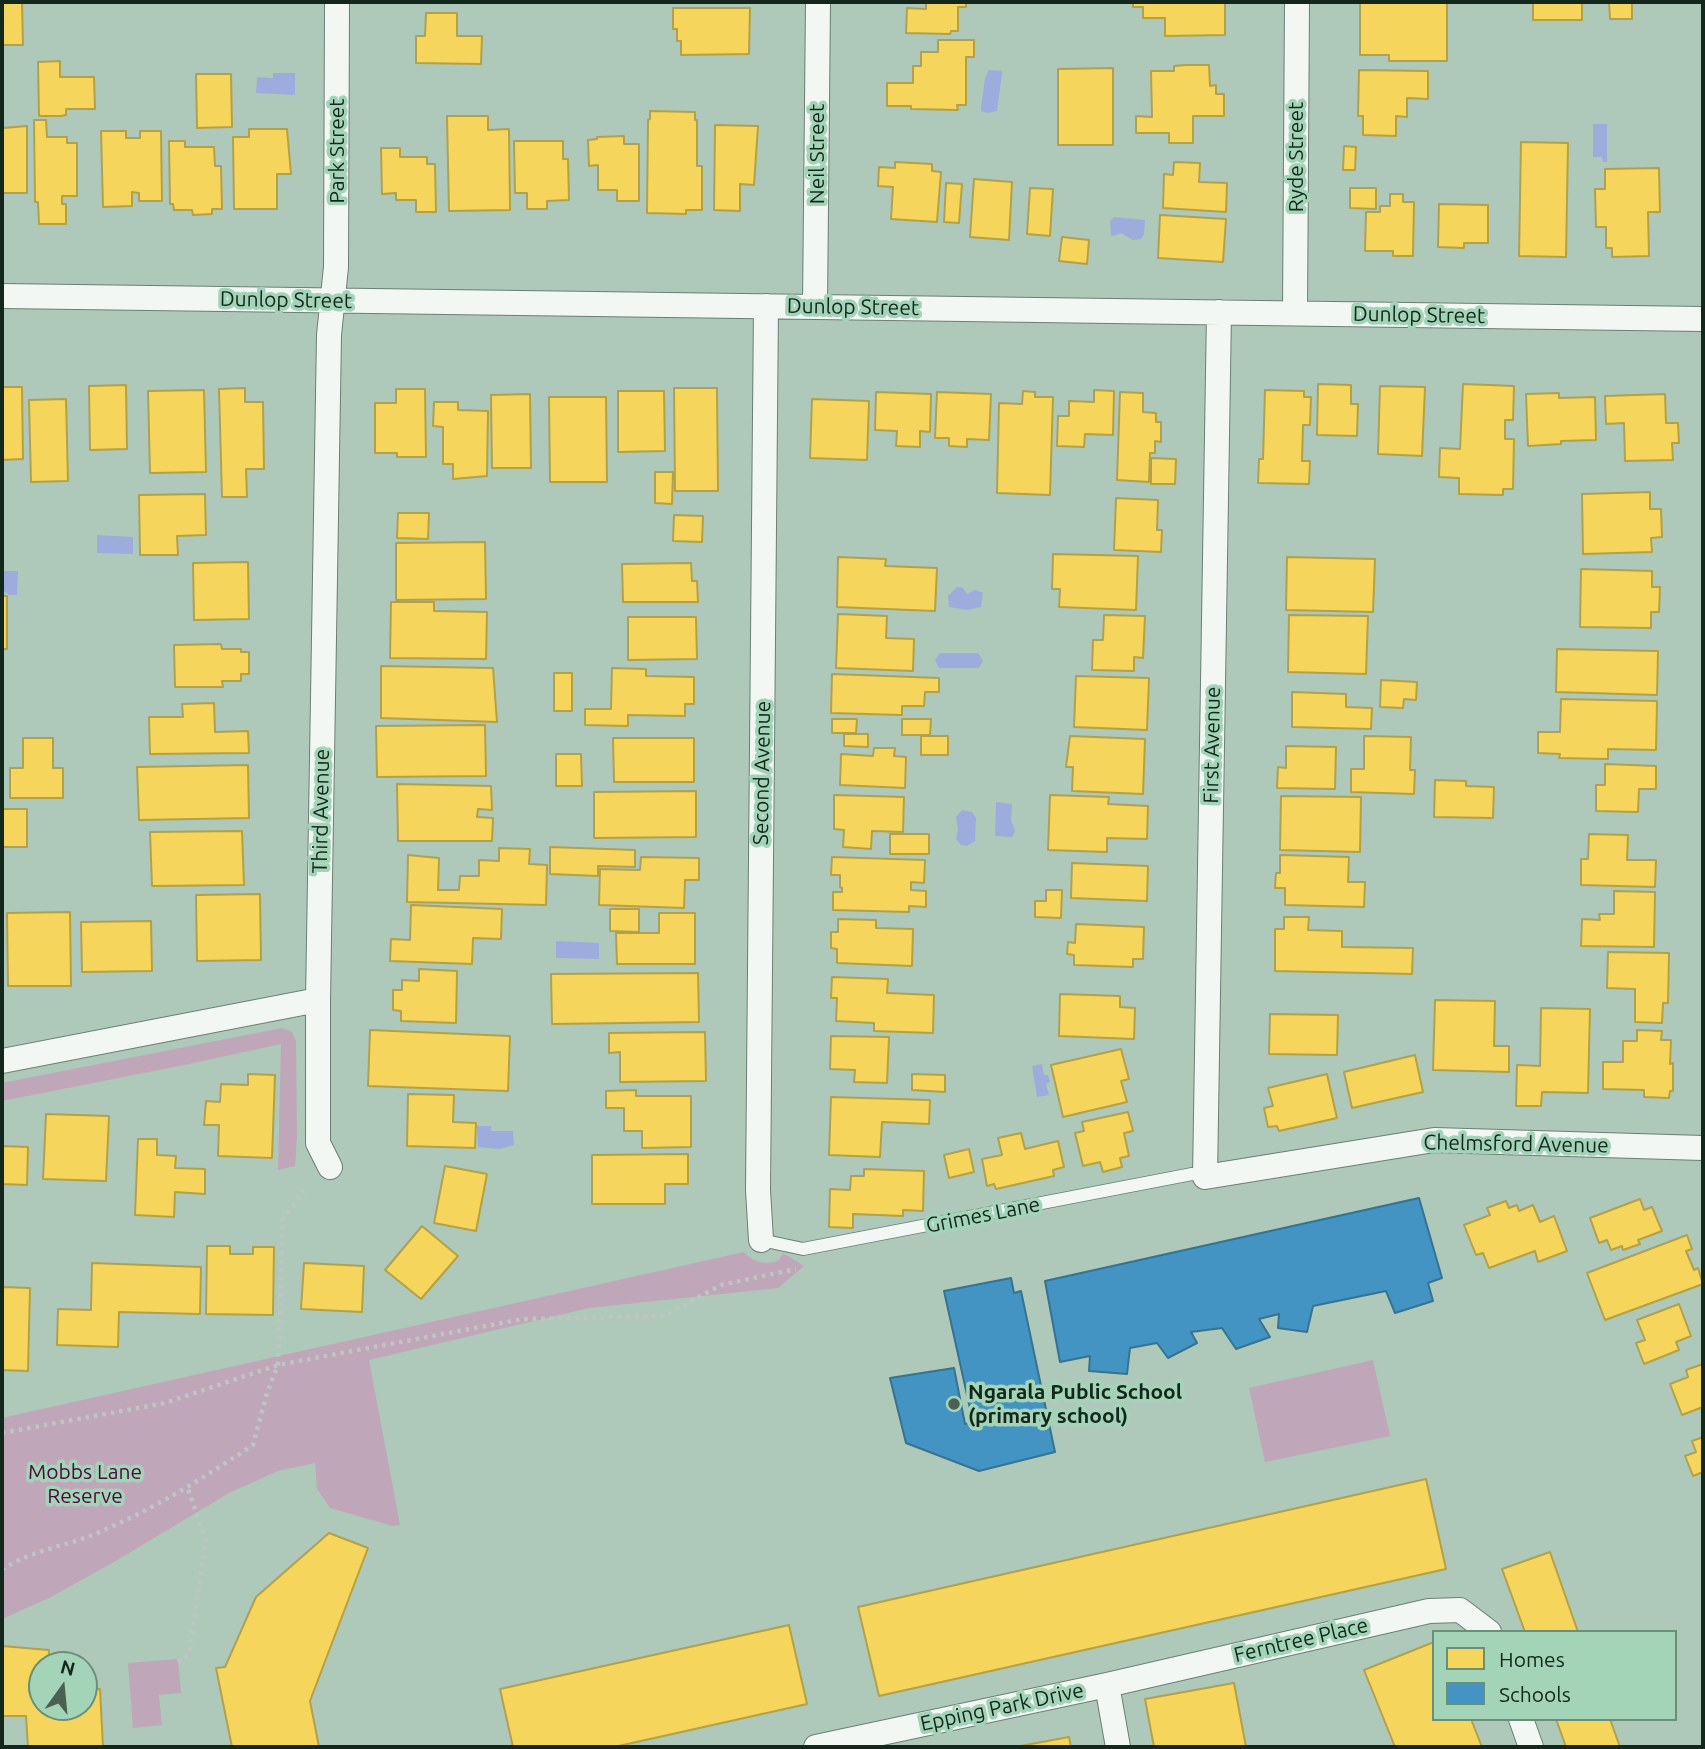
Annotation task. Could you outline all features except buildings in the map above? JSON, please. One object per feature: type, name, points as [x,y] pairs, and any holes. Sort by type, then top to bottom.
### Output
[{"type":"street","name":"Park Street","points":[[332,300],[336,267],[337,2]]},
{"type":"street","name":"Neil Street","points":[[815,306],[818,2]]},
{"type":"street","name":"Ryde Street","points":[[1295,313],[1297,2]]},
{"type":"street","name":"Dunlop Street","points":[[2,296],[1703,319]]},
{"type":"street","name":"Third Avenue","points":[[330,1167],[318,1143],[318,1000],[329,335],[332,300]]},
{"type":"street","name":"Second Avenue","points":[[761,1240],[758,1190],[766,306]]},
{"type":"street","name":"First Avenue","points":[[1205,1177],[1219,312]]},
{"type":"street","points":[[2,1061],[318,1000]]},
{"type":"street","name":"Chelmsford Avenue","points":[[1205,1177],[1434,1140],[1703,1148]]},
{"type":"street","name":"Ferntree Place","points":[[1107,1685],[1429,1611],[1460,1610],[1486,1630]]},
{"type":"street","points":[[1107,1685],[1118,1747]]},
{"type":"street","name":"Epping Park Drive","points":[[816,1747],[1107,1685]]},
{"type":"street","points":[[1522,1721],[1531,1747]]},
{"type":"lane","name":"Grimes Lane","points":[[761,1240],[803,1249],[1192,1174],[1205,1177]]},
{"type":"path","points":[[2,1570],[39,1552],[91,1535],[136,1514],[253,1445],[267,1393],[278,1365],[283,1220],[304,1191]]},
{"type":"path","points":[[2,1433],[165,1403],[278,1365],[523,1319],[664,1316],[721,1285],[804,1266]]},
{"type":"path","points":[[178,1662],[189,1654],[206,1541],[187,1486]]},
{"type":"green space","points":[[282,1028],[292,1032],[296,1041],[295,1166],[278,1170],[281,1044],[2,1101],[2,1083]]},
{"type":"green space","name":"Mobbs Lane Reserve","points":[[744,1252],[756,1261],[765,1263],[779,1260],[783,1253],[804,1266],[778,1288],[589,1308],[369,1360],[400,1525],[393,1526],[330,1508],[317,1489],[315,1463],[278,1471],[229,1493],[114,1562],[49,1598],[2,1619],[2,1418]]},
{"type":"green space","points":[[1373,1360],[1390,1436],[1265,1462],[1249,1388]]},
{"type":"green space","points":[[178,1659],[181,1693],[159,1695],[162,1725],[133,1728],[128,1663]]},
{"type":"water","points":[[989,70],[1002,71],[1002,74],[997,111],[988,113],[981,111],[981,108],[985,78]]},
{"type":"water","points":[[273,73],[295,73],[295,95],[256,93],[257,77],[273,78]]},
{"type":"water","points":[[1593,124],[1607,124],[1607,162],[1603,162],[1602,157],[1593,157]]},
{"type":"water","points":[[1114,217],[1145,220],[1141,239],[1133,240],[1121,233],[1111,235],[1110,221]]},
{"type":"water","points":[[97,535],[133,537],[133,554],[97,553]]},
{"type":"water","points":[[2,571],[18,571],[17,595],[9,595],[2,589]]},
{"type":"water","points":[[957,587],[963,588],[967,594],[975,590],[983,593],[981,607],[967,610],[949,607],[948,596]]},
{"type":"water","points":[[940,653],[978,653],[983,661],[979,668],[939,668],[935,660]]},
{"type":"water","points":[[996,802],[1012,804],[1011,820],[1015,831],[1012,837],[995,836]]},
{"type":"water","points":[[962,810],[972,812],[976,818],[975,841],[967,846],[961,845],[956,839],[956,817]]},
{"type":"water","points":[[556,941],[599,943],[599,959],[556,958]]},
{"type":"water","points":[[1042,1064],[1044,1075],[1048,1075],[1050,1082],[1046,1084],[1049,1095],[1037,1097],[1032,1066]]},
{"type":"water","points":[[477,1126],[491,1126],[491,1131],[513,1131],[514,1145],[499,1149],[478,1147]]},
{"type":"place","name":"Ngarala Public School (primary school)","points":[[954,1404]]}]
